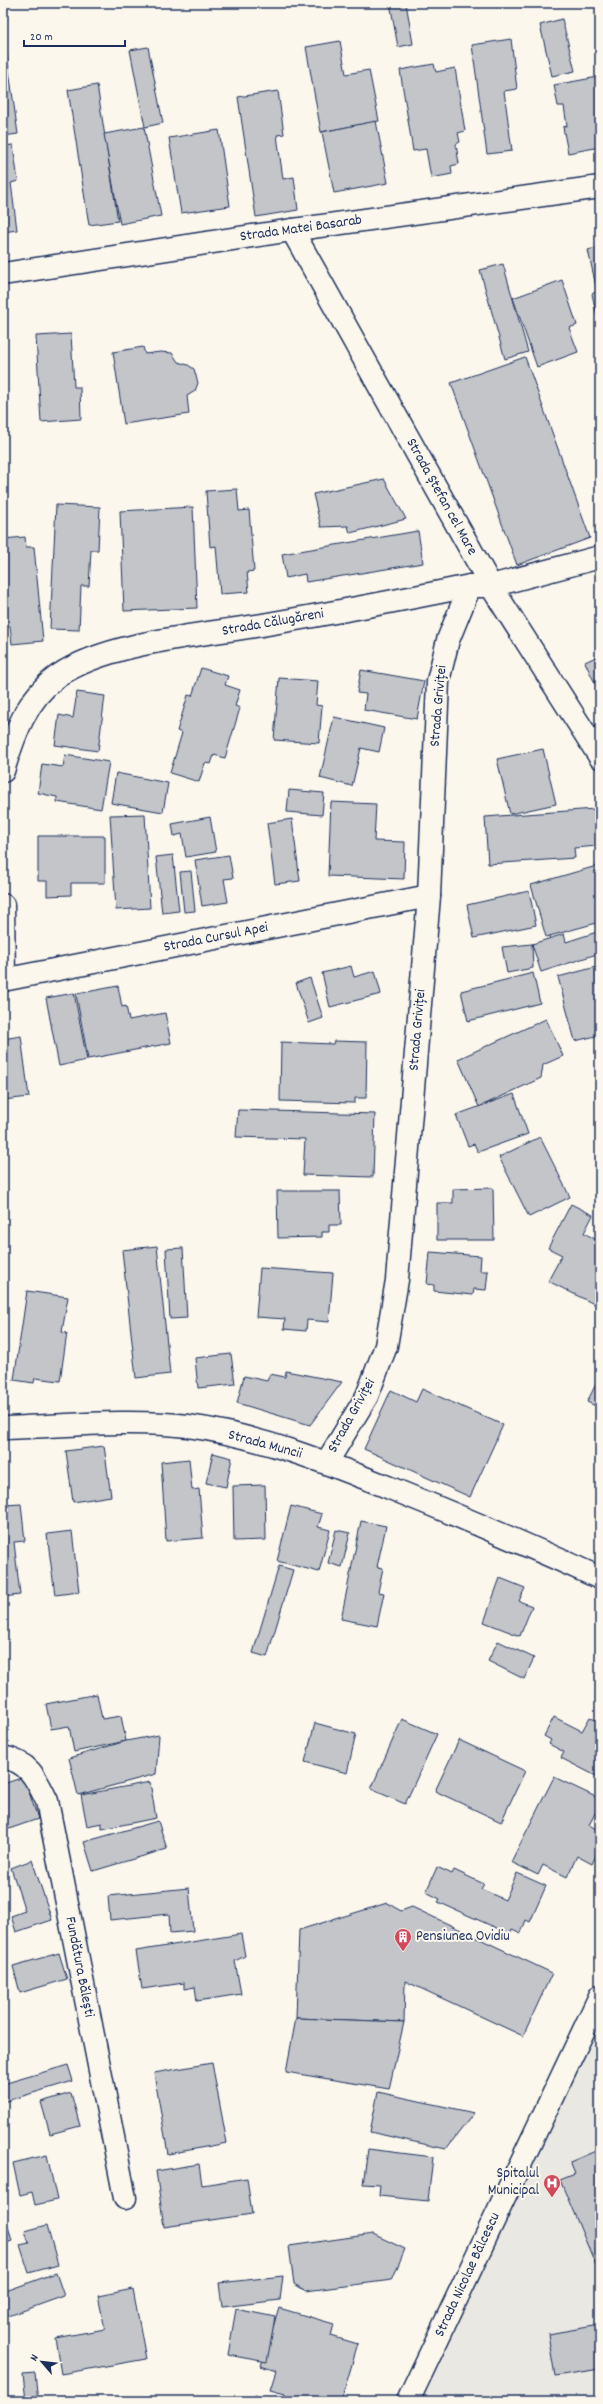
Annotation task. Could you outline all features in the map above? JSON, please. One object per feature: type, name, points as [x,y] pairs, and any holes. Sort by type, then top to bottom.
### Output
[{"type":"street","name":"Strada Matei Basarab","points":[[3,274],[292,230],[600,187]]},
{"type":"street","name":"Strada Ștefan cel Mare","points":[[292,230],[481,586],[600,757]]},
{"type":"street","name":"Strada Călugăreni","points":[[3,771],[16,730],[37,694],[58,676],[83,662],[122,649],[318,616],[481,586],[600,557]]},
{"type":"street","name":"Strada Griviței","points":[[326,1462],[367,1396],[386,1346],[397,1280],[429,896],[438,681],[448,640],[481,586]]},
{"type":"street","name":"Strada Cursul Apei","points":[[4,980],[429,896]]},
{"type":"street","points":[[3,905],[4,980]]},
{"type":"street","name":"Strada Muncii","points":[[3,1428],[129,1424],[188,1426],[258,1440],[326,1462],[504,1534],[600,1578]]},
{"type":"street","name":"Fundătura Bălești","points":[[3,1756],[25,1764],[38,1781],[47,1800],[125,2198]]},
{"type":"street","name":"Strada Nicolae Bălcescu","points":[[408,2401],[600,1996]]},
{"type":"shaded area","name":"Spitalul Municipal","points":[[600,1995],[600,2401],[408,2401]]},
{"type":"building","points":[[390,3],[406,3],[413,44],[398,47]]},
{"type":"building","points":[[562,19],[575,71],[552,76],[540,25]]},
{"type":"building","points":[[3,28],[18,134],[3,136]]},
{"type":"building","points":[[511,39],[517,89],[504,91],[512,151],[487,154],[472,45]]},
{"type":"building","points":[[340,41],[346,74],[369,70],[379,121],[321,132],[306,47]]},
{"type":"building","points":[[148,47],[163,123],[145,127],[130,50]]},
{"type":"building","points":[[434,64],[436,72],[455,68],[465,131],[458,133],[460,142],[456,144],[459,164],[451,166],[452,174],[431,178],[426,149],[413,151],[400,70]]},
{"type":"building","points":[[598,77],[600,92],[600,147],[568,153],[563,127],[567,126],[564,106],[558,106],[554,85]]},
{"type":"building","points":[[97,85],[118,221],[89,225],[68,90]]},
{"type":"building","points":[[278,91],[284,134],[277,135],[283,179],[294,177],[298,210],[256,217],[238,97]]},
{"type":"building","points":[[376,121],[388,183],[334,193],[322,132]]},
{"type":"building","points":[[144,127],[161,216],[120,224],[104,134]]},
{"type":"building","points":[[219,130],[230,206],[181,213],[169,138]]},
{"type":"building","points":[[13,145],[18,181],[11,183],[17,230],[3,232],[3,146]]},
{"type":"building","points":[[600,247],[600,321],[598,321],[592,294],[597,291],[588,250]]},
{"type":"building","points":[[503,264],[528,352],[505,359],[480,270]]},
{"type":"building","points":[[562,280],[577,325],[569,328],[578,352],[537,367],[513,298]]},
{"type":"building","points":[[71,334],[74,387],[80,387],[81,419],[41,422],[36,336]]},
{"type":"building","points":[[143,347],[145,354],[160,352],[172,353],[178,362],[188,365],[194,369],[198,383],[195,391],[187,396],[189,414],[124,424],[113,352]]},
{"type":"building","points":[[525,357],[590,538],[517,565],[451,383]]},
{"type":"building","points":[[384,479],[406,519],[350,533],[348,526],[321,527],[313,494]]},
{"type":"building","points":[[237,489],[239,511],[249,510],[254,571],[247,572],[249,592],[220,594],[216,546],[210,547],[206,491]]},
{"type":"building","points":[[56,505],[100,507],[98,550],[91,550],[89,586],[81,586],[79,630],[50,629]]},
{"type":"building","points":[[193,507],[197,608],[124,611],[120,511]]},
{"type":"building","points":[[418,531],[423,563],[306,582],[305,574],[286,578],[282,554]]},
{"type":"building","points":[[25,537],[26,547],[34,547],[43,641],[12,644],[10,626],[6,626],[3,594],[3,539]]},
{"type":"building","points":[[600,655],[600,694],[585,662]]},
{"type":"building","points":[[201,668],[228,676],[225,685],[240,690],[235,706],[240,708],[225,758],[214,755],[211,764],[205,763],[199,782],[170,773],[182,733],[177,731],[188,695],[192,696]]},
{"type":"building","points":[[361,670],[424,681],[417,719],[364,710],[366,694],[357,693]]},
{"type":"building","points":[[279,678],[318,681],[316,705],[322,706],[319,743],[274,740]]},
{"type":"building","points":[[77,692],[105,696],[98,751],[55,745],[59,715],[73,718]]},
{"type":"building","points":[[334,717],[384,728],[379,752],[361,748],[352,786],[320,778]]},
{"type":"building","points":[[543,749],[556,804],[510,814],[497,759]]},
{"type":"building","points":[[65,755],[109,762],[101,809],[57,802],[57,797],[38,793],[42,764],[63,767]]},
{"type":"building","points":[[116,773],[168,783],[163,812],[111,803]]},
{"type":"building","points":[[289,790],[324,793],[322,815],[287,812]]},
{"type":"building","points":[[331,802],[376,804],[374,841],[405,842],[404,879],[328,876]]},
{"type":"building","points":[[595,809],[598,846],[574,848],[575,858],[488,864],[485,817]]},
{"type":"building","points":[[145,814],[150,908],[116,910],[110,815]]},
{"type":"building","points":[[210,817],[216,852],[186,857],[182,834],[174,836],[172,824]]},
{"type":"building","points":[[292,819],[300,881],[275,884],[267,823]]},
{"type":"building","points":[[38,836],[105,836],[105,883],[71,883],[71,895],[47,896],[47,881],[38,881]]},
{"type":"building","points":[[173,855],[179,911],[162,913],[156,857]]},
{"type":"building","points":[[229,855],[233,878],[224,879],[228,902],[202,906],[195,860]]},
{"type":"building","points":[[600,865],[600,922],[546,937],[531,885]]},
{"type":"building","points":[[191,871],[195,911],[184,912],[180,872]]},
{"type":"building","points":[[529,891],[536,925],[474,938],[467,905]]},
{"type":"building","points":[[600,931],[600,953],[541,972],[532,944],[564,934],[566,942]]},
{"type":"building","points":[[532,944],[533,968],[507,973],[502,947]]},
{"type":"building","points":[[351,966],[354,977],[375,971],[381,994],[330,1007],[322,973]]},
{"type":"building","points":[[600,966],[600,1035],[575,1041],[558,977]]},
{"type":"building","points":[[533,973],[540,1003],[468,1021],[461,991]]},
{"type":"building","points":[[310,978],[323,1018],[309,1023],[296,983]]},
{"type":"building","points":[[118,986],[122,1007],[126,1006],[129,1020],[165,1013],[171,1043],[88,1059],[76,994]]},
{"type":"building","points":[[74,993],[87,1060],[59,1066],[46,998]]},
{"type":"building","points":[[546,1019],[563,1056],[543,1065],[541,1078],[479,1107],[458,1059]]},
{"type":"building","points":[[21,1036],[29,1097],[3,1100],[3,1039]]},
{"type":"building","points":[[334,1041],[367,1042],[366,1098],[355,1098],[355,1103],[280,1101],[281,1042],[333,1044]]},
{"type":"building","points":[[514,1094],[528,1134],[478,1152],[474,1144],[468,1146],[456,1115]]},
{"type":"building","points":[[238,1110],[375,1114],[373,1177],[303,1175],[305,1139],[236,1137]]},
{"type":"building","points":[[540,1137],[570,1197],[529,1217],[499,1157]]},
{"type":"building","points":[[493,1188],[494,1240],[437,1240],[437,1203],[453,1203],[453,1189]]},
{"type":"building","points":[[277,1191],[340,1191],[341,1225],[329,1225],[329,1232],[322,1232],[322,1237],[278,1238]]},
{"type":"building","points":[[571,1204],[593,1215],[584,1233],[600,1242],[600,1298],[596,1305],[548,1281],[562,1255],[548,1248]]},
{"type":"building","points":[[157,1246],[170,1374],[136,1378],[122,1250]]},
{"type":"building","points":[[183,1248],[187,1318],[170,1319],[166,1249]]},
{"type":"building","points":[[430,1252],[481,1256],[480,1271],[488,1271],[486,1290],[474,1289],[473,1295],[434,1291],[434,1285],[427,1284]]},
{"type":"building","points":[[260,1268],[333,1273],[329,1322],[307,1320],[306,1331],[284,1329],[285,1319],[256,1317]]},
{"type":"building","points":[[27,1291],[68,1297],[62,1332],[67,1333],[60,1381],[35,1378],[34,1383],[14,1380]]},
{"type":"building","points":[[231,1354],[235,1384],[198,1388],[195,1358]]},
{"type":"building","points":[[286,1371],[342,1382],[310,1425],[237,1403],[244,1376],[267,1381],[270,1374],[285,1377]]},
{"type":"building","points":[[600,1376],[600,1408],[587,1402]]},
{"type":"building","points":[[422,1389],[503,1425],[470,1497],[364,1449],[391,1390],[416,1402]]},
{"type":"building","points":[[104,1446],[111,1496],[73,1502],[66,1451]]},
{"type":"building","points":[[213,1453],[232,1458],[226,1487],[206,1483]]},
{"type":"building","points":[[189,1459],[192,1490],[199,1489],[203,1538],[166,1541],[161,1462]]},
{"type":"building","points":[[265,1485],[266,1540],[234,1541],[233,1486]]},
{"type":"building","points":[[3,1491],[5,1505],[21,1504],[25,1541],[14,1542],[20,1595],[3,1597]]},
{"type":"building","points":[[291,1506],[322,1514],[318,1527],[330,1530],[319,1572],[277,1561]]},
{"type":"building","points":[[361,1521],[386,1526],[377,1567],[383,1568],[378,1592],[384,1593],[377,1626],[341,1619]]},
{"type":"building","points":[[336,1530],[350,1533],[342,1567],[328,1563]]},
{"type":"building","points":[[72,1531],[79,1592],[55,1595],[47,1534]]},
{"type":"building","points":[[279,1566],[293,1570],[267,1657],[253,1653]]},
{"type":"building","points":[[500,1578],[525,1588],[519,1601],[532,1606],[520,1636],[484,1622]]},
{"type":"building","points":[[498,1641],[534,1658],[524,1679],[488,1661]]},
{"type":"building","points":[[97,1694],[102,1719],[121,1716],[126,1741],[74,1752],[69,1726],[51,1729],[46,1704]]},
{"type":"building","points":[[554,1717],[582,1731],[590,1717],[600,1723],[600,1778],[561,1758],[564,1752],[549,1744],[551,1740],[544,1736]]},
{"type":"building","points":[[402,1719],[437,1734],[405,1804],[371,1789]]},
{"type":"building","points":[[315,1723],[356,1734],[347,1773],[305,1762]]},
{"type":"building","points":[[159,1735],[156,1774],[78,1795],[69,1758],[126,1741]]},
{"type":"building","points":[[459,1740],[525,1771],[501,1822],[435,1791]]},
{"type":"building","points":[[24,1777],[38,1819],[3,1831],[3,1784]]},
{"type":"building","points":[[554,1777],[600,1799],[600,1804],[589,1825],[600,1831],[600,1847],[592,1864],[577,1856],[567,1877],[543,1865],[538,1875],[511,1862]]},
{"type":"building","points":[[150,1782],[156,1818],[102,1829],[102,1823],[87,1826],[81,1795]]},
{"type":"building","points":[[158,1821],[167,1849],[93,1871],[84,1842]]},
{"type":"building","points":[[32,1860],[52,1920],[16,1932],[11,1916],[25,1911],[11,1868]]},
{"type":"building","points":[[437,1867],[452,1874],[454,1870],[484,1884],[481,1889],[505,1900],[517,1873],[546,1886],[530,1922],[526,1920],[521,1933],[512,1929],[510,1934],[438,1902],[440,1899],[426,1892]]},
{"type":"building","points":[[189,1888],[193,1931],[170,1933],[169,1914],[110,1920],[108,1896]]},
{"type":"building","name":"Pensiunea Ovidiu","points":[[387,1903],[401,1911],[412,1907],[552,1973],[523,2036],[405,1981],[404,2022],[296,2018],[299,1930]]},
{"type":"building","points":[[241,1934],[245,1956],[235,1961],[241,1994],[197,2001],[195,1987],[184,1989],[184,1983],[142,1989],[136,1951]]},
{"type":"building","points":[[59,1953],[67,1979],[20,1993],[13,1966]]},
{"type":"building","points":[[296,2018],[404,2022],[389,2089],[286,2072]]},
{"type":"building","points":[[212,2063],[227,2143],[168,2154],[154,2073]]},
{"type":"building","points":[[68,2065],[73,2081],[3,2102],[3,2084]]},
{"type":"building","points":[[378,2092],[474,2113],[446,2149],[370,2132]]},
{"type":"building","points":[[71,2093],[80,2126],[50,2134],[41,2102]]},
{"type":"building","points":[[368,2149],[433,2157],[428,2201],[379,2196],[380,2185],[363,2184]]},
{"type":"building","points":[[598,2150],[600,2153],[600,2275],[560,2180],[575,2174],[570,2162]]},
{"type":"building","points":[[47,2155],[57,2200],[35,2205],[32,2192],[20,2195],[13,2163]]},
{"type":"building","points":[[199,2164],[202,2185],[247,2178],[252,2214],[164,2227],[156,2171]]},
{"type":"building","points":[[5,2215],[12,2241],[3,2244],[3,2216]]},
{"type":"building","points":[[47,2225],[58,2265],[29,2273],[20,2245],[29,2243],[25,2231]]},
{"type":"building","points":[[373,2234],[405,2249],[392,2280],[306,2291],[294,2284],[289,2246]]},
{"type":"building","points":[[56,2273],[64,2296],[3,2318],[3,2292]]},
{"type":"building","points":[[283,2276],[280,2300],[222,2307],[219,2283]]},
{"type":"building","points":[[133,2289],[146,2359],[61,2374],[55,2338],[105,2329],[98,2296]]},
{"type":"building","points":[[279,2308],[334,2324],[331,2336],[358,2344],[341,2401],[283,2401],[285,2394],[270,2390],[276,2371],[261,2366]]},
{"type":"building","points":[[236,2309],[275,2317],[267,2362],[228,2355]]},
{"type":"building","points":[[600,2325],[600,2369],[555,2376],[548,2334]]},
{"type":"building","points":[[35,2373],[38,2401],[26,2401],[23,2374]]},
{"type":"building","points":[[254,2395],[265,2401],[250,2401]]},
{"type":"place","name":"Pensiunea Ovidiu","points":[[403,1952]]},
{"type":"place","name":"Spitalul Municipal","points":[[552,2198]]}]
